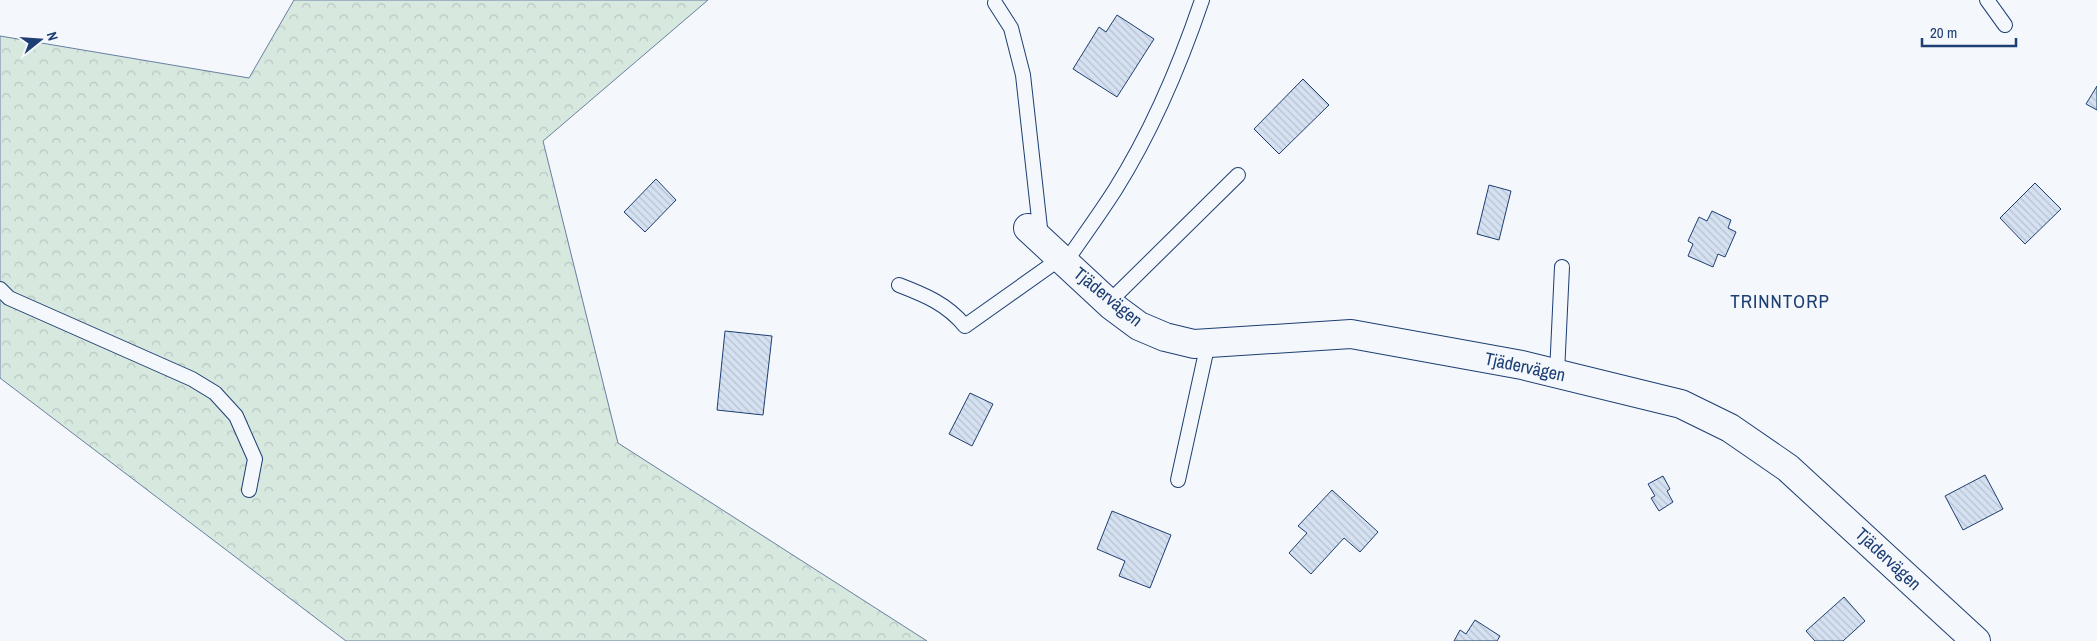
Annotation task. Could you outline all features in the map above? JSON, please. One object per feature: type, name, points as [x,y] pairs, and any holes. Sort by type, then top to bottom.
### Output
[{"type":"street","name":"Tjädervägen","points":[[1049,247],[1109,302],[1139,326],[1165,337],[1194,344],[1351,334],[1557,373],[1682,404],[1730,428],[1788,468],[1976,641]]},
{"type":"lane","points":[[900,285],[932,297],[957,316],[965,326],[1049,247],[1115,189],[1155,116],[1188,42],[1202,0]]},
{"type":"lane","points":[[1987,0],[2005,25]]},
{"type":"lane","points":[[995,3],[1011,28],[1023,75],[1049,247]]},
{"type":"lane","points":[[1109,302],[1238,175]]},
{"type":"lane","points":[[1557,373],[1562,267]]},
{"type":"lane","points":[[0,289],[9,298],[192,379],[215,394],[236,416],[255,459],[249,490]]},
{"type":"lane","points":[[1178,480],[1208,343]]},
{"type":"green space","points":[[294,0],[708,0],[543,141],[618,443],[927,641],[346,641],[0,378],[0,36],[249,78]]},
{"type":"building","points":[[1117,15],[1154,39],[1117,97],[1073,69],[1099,27],[1106,32]]},
{"type":"building","points":[[1303,79],[1329,105],[1279,154],[1254,129]]},
{"type":"building","points":[[2097,86],[2097,110],[2086,104]]},
{"type":"building","points":[[656,179],[676,200],[645,232],[624,212]]},
{"type":"building","points":[[2035,183],[2061,209],[2025,244],[2000,218]]},
{"type":"building","points":[[1489,185],[1511,191],[1499,240],[1477,234]]},
{"type":"building","points":[[1712,211],[1731,220],[1728,228],[1736,232],[1725,257],[1718,254],[1713,267],[1688,256],[1693,244],[1688,241],[1699,217],[1707,221]]},
{"type":"building","points":[[725,331],[772,336],[763,415],[717,410]]},
{"type":"building","points":[[970,393],[993,404],[972,446],[949,434]]},
{"type":"building","points":[[1985,475],[2003,509],[1963,530],[1945,496]]},
{"type":"building","points":[[1663,476],[1670,489],[1667,491],[1673,502],[1659,511],[1651,498],[1655,496],[1648,484]]},
{"type":"building","points":[[1332,490],[1378,532],[1360,552],[1344,538],[1311,574],[1289,553],[1307,533],[1298,526]]},
{"type":"building","points":[[1112,511],[1171,535],[1150,588],[1119,576],[1125,561],[1097,549]]},
{"type":"building","points":[[1844,597],[1865,621],[1843,641],[1815,641],[1806,631]]},
{"type":"building","points":[[1475,620],[1500,636],[1497,641],[1454,641],[1460,630],[1466,634]]},
{"type":"district","name":"TRINNTORP","points":[[1780,301]]}]
